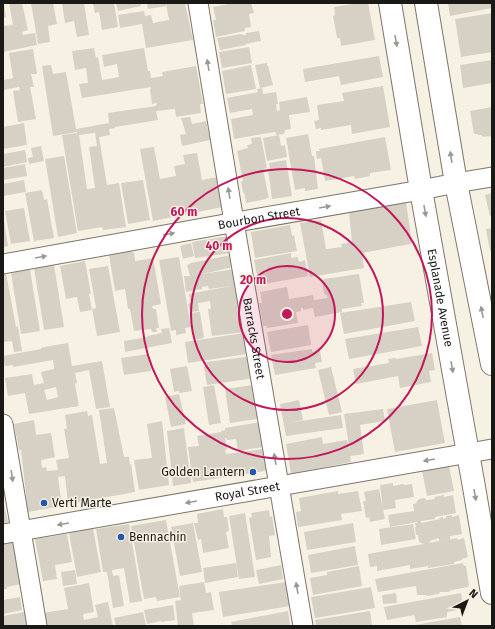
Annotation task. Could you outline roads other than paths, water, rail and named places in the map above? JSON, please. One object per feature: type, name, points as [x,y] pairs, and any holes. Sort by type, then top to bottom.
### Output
[{"type":"street","name":"Barracks Street","points":[[198,3],[303,626]]},
{"type":"street","name":"Esplanade Avenue","points":[[390,3],[421,190],[492,593]]},
{"type":"street","points":[[426,3],[456,183],[492,364]]},
{"type":"street","name":"Bourbon Street","points":[[3,264],[492,177]]},
{"type":"street","points":[[3,424],[12,533],[36,626]]},
{"type":"street","name":"Royal Street","points":[[12,533],[492,449]]},
{"type":"place","name":"Golden Lantern","points":[[253,472]]},
{"type":"place","name":"Verti Marte","points":[[44,503]]},
{"type":"place","name":"Bennachin","points":[[121,537]]}]
